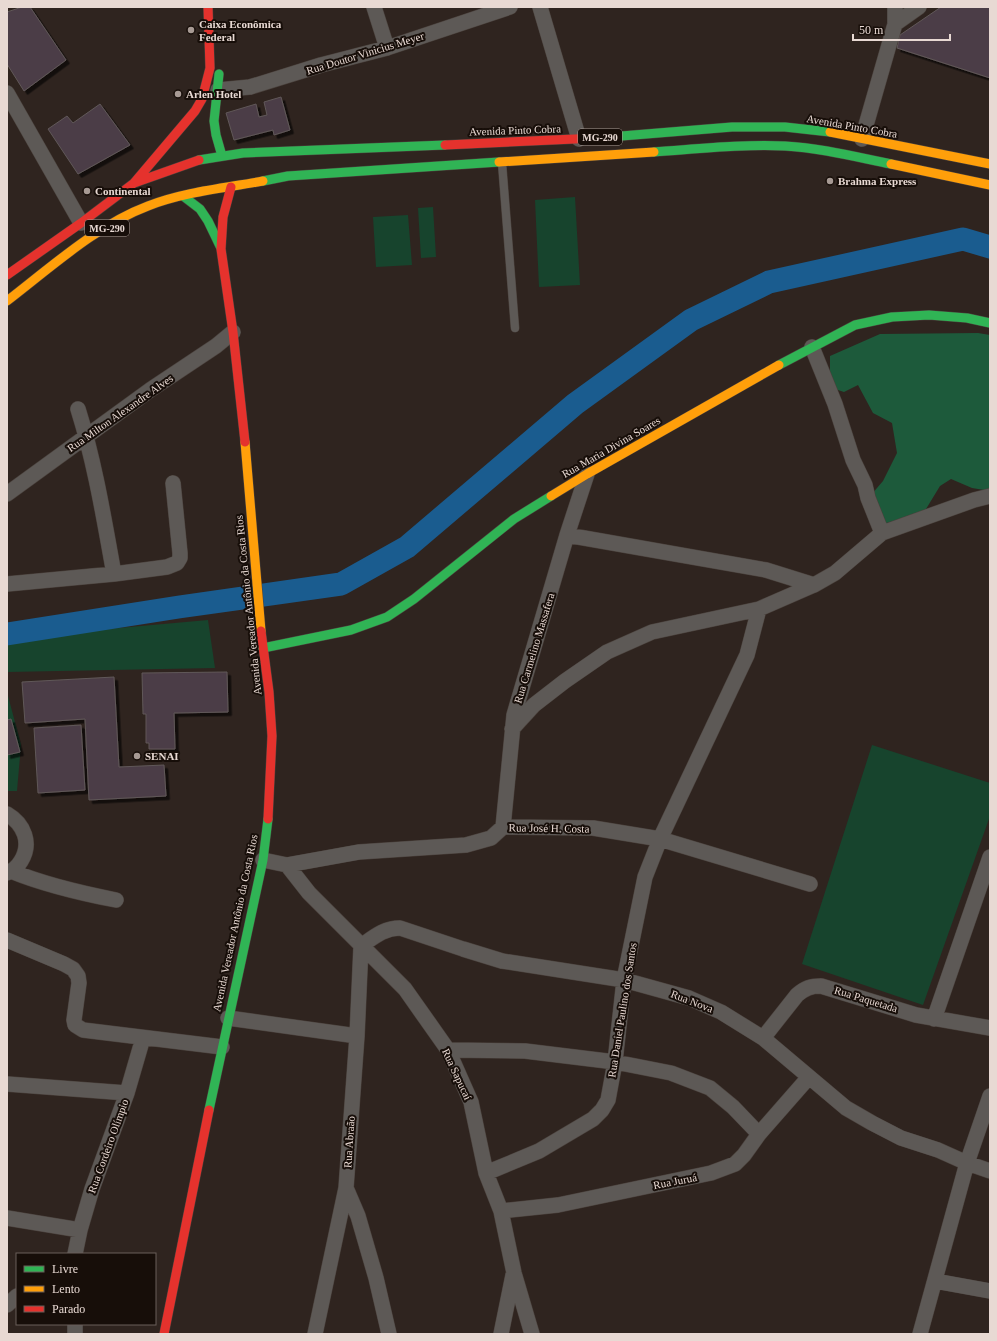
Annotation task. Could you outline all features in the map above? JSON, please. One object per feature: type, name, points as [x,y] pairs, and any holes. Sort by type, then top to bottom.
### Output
[{"type":"main road","points":[[208,7],[210,68],[214,121],[216,136],[222,156]]},
{"type":"main road","points":[[134,182],[195,111],[202,99],[212,88],[219,65]]},
{"type":"main road","name":"Avenida Pinto Cobra","points":[[134,182],[206,158],[243,153],[458,150],[732,127],[784,127],[826,131],[990,164]]},
{"type":"main road","name":"MG-290","points":[[7,301],[91,237],[126,216],[148,206],[211,190],[288,176],[744,146],[786,146],[831,152],[990,185]]},
{"type":"main road","points":[[447,166],[458,150]]},
{"type":"main road","name":"MG-290","points":[[7,275],[81,223],[134,182]]},
{"type":"main road","name":"Avenida Vereador Antônio da Costa Rios","points":[[164,1334],[228,1018],[263,860],[268,818],[272,736],[269,692],[263,648],[263,632],[254,553],[245,442],[233,332],[221,249],[223,217],[231,187]]},
{"type":"main road","name":"Avenida Vereador Antônio da Costa Rios","points":[[183,196],[200,209],[208,221],[221,249]]},
{"type":"main road","points":[[7,298],[16,294]]},
{"type":"main road","name":"Rua Maria Divina Soares","points":[[263,648],[351,630],[386,617],[414,599],[514,519],[587,474],[812,347],[856,325],[892,316],[929,315],[967,318],[990,323]]},
{"type":"street","points":[[374,7],[387,48]]},
{"type":"street","name":"Rua Doutor Vinicius Meyer","points":[[212,88],[250,87],[321,65],[387,48],[510,7]]},
{"type":"street","points":[[540,7],[579,139]]},
{"type":"street","points":[[862,139],[895,24],[895,7]]},
{"type":"street","points":[[895,24],[916,8]]},
{"type":"street","points":[[7,94],[81,223]]},
{"type":"street","name":"Rua Milton Alexandre Alves","points":[[7,494],[150,390],[216,346],[233,332]]},
{"type":"street","points":[[812,347],[835,404],[853,460],[865,486],[868,498],[882,533]]},
{"type":"street","points":[[78,409],[86,436],[101,502],[114,574]]},
{"type":"street","name":"Rua Carmelino Massafera","points":[[503,827],[514,714],[587,474]]},
{"type":"street","points":[[7,584],[114,574],[167,567],[177,563],[179,561],[180,553],[173,482]]},
{"type":"street","points":[[512,730],[534,705],[564,681],[608,652],[652,632],[759,608],[814,585],[836,573],[882,533],[974,500],[990,496]]},
{"type":"street","points":[[568,535],[766,570],[814,585]]},
{"type":"street","name":"Rua Daniel Paulino dos Santos","points":[[486,1173],[539,1151],[593,1119],[602,1110],[608,1100],[615,1062],[624,980],[646,877],[660,839],[748,655],[759,608]]},
{"type":"street","points":[[7,814],[14,818],[21,826],[26,836],[24,856],[9,875]]},
{"type":"street","name":"Rua José H. Costa","points":[[287,865],[359,852],[473,843],[491,838],[503,827],[593,828],[660,839],[810,884]]},
{"type":"street","points":[[934,1018],[990,857]]},
{"type":"street","points":[[263,860],[287,865]]},
{"type":"street","name":"Rua Sapucaí","points":[[287,865],[309,893],[405,990],[448,1050],[471,1102],[486,1173],[501,1211],[514,1272],[532,1334]]},
{"type":"street","points":[[9,875],[25,877],[81,894],[116,900]]},
{"type":"street","name":"Rua Nova","points":[[361,946],[384,930],[400,928],[502,961],[624,980],[689,998],[721,1012],[763,1038],[846,1108],[872,1123],[901,1138],[938,1150],[990,1171]]},
{"type":"street","points":[[7,940],[73,969],[78,976],[79,983],[74,1020],[75,1025],[79,1029],[222,1047]]},
{"type":"street","name":"Rua Abraão","points":[[315,1334],[346,1188],[357,1036],[361,946]]},
{"type":"street","name":"Rua Paquetada","points":[[763,1038],[797,995],[804,989],[812,986],[821,986],[916,1015],[990,1028]]},
{"type":"street","points":[[228,1018],[357,1036]]},
{"type":"street","name":"Rua Cordeiro Olímpio","points":[[73,1253],[92,1189],[127,1093],[142,1038]]},
{"type":"street","points":[[448,1050],[525,1051],[615,1062],[671,1073],[710,1088],[733,1107],[759,1134]]},
{"type":"street","name":"Rua Juruá","points":[[501,1211],[558,1205],[711,1174],[735,1164],[809,1077]]},
{"type":"street","points":[[7,1084],[127,1093]]},
{"type":"street","points":[[920,1334],[967,1163],[990,1096]]},
{"type":"street","points":[[346,1188],[358,1216],[376,1278],[389,1334]]},
{"type":"street","points":[[7,1218],[80,1230]]},
{"type":"street","points":[[501,1334],[514,1272]]},
{"type":"street","points":[[935,1281],[990,1291]]},
{"type":"street","points":[[7,1304],[16,1297]]},
{"type":"lane","points":[[502,162],[515,328]]},
{"type":"green space","points":[[575,197],[580,285],[539,287],[535,200]]},
{"type":"green space","points":[[433,207],[436,257],[421,258],[418,208]]},
{"type":"green space","points":[[408,215],[412,265],[376,267],[373,217]]},
{"type":"green space","points":[[978,333],[990,335],[990,491],[972,488],[951,479],[940,486],[926,509],[915,515],[880,525],[871,495],[883,481],[897,453],[892,423],[873,413],[858,385],[844,392],[835,389],[830,375],[830,356],[880,334]]},
{"type":"green space","points":[[208,620],[215,668],[7,672],[7,643],[63,633]]},
{"type":"green space","points":[[7,692],[21,745],[17,791],[7,791]]},
{"type":"green space","points":[[872,745],[990,783],[990,816],[923,1005],[802,964]]},
{"type":"building","points":[[22,7],[30,7],[66,60],[24,91],[7,64],[7,12]]},
{"type":"building","points":[[941,7],[990,7],[990,78],[897,48],[900,35]]},
{"type":"building","points":[[281,97],[290,130],[274,135],[273,130],[234,140],[226,113],[256,104],[259,117],[267,115],[264,102]]},
{"type":"building","points":[[100,104],[130,145],[78,174],[48,129],[67,116],[73,123]]},
{"type":"building","points":[[227,672],[228,712],[174,713],[175,749],[149,749],[149,743],[146,743],[146,714],[143,714],[142,673]]},
{"type":"building","points":[[114,677],[119,767],[164,765],[166,796],[89,800],[85,719],[25,723],[22,682]]},
{"type":"building","points":[[11,719],[20,752],[7,755],[7,720]]},
{"type":"building","points":[[81,725],[85,790],[38,793],[34,728]]},
{"type":"waterway","points":[[7,634],[179,607],[341,584],[407,547],[575,404],[691,320],[769,282],[963,239],[990,247]]},
{"type":"traffic: fast","points":[[219,74],[214,121],[222,156]]},
{"type":"traffic: fast","points":[[597,138],[732,127],[785,127],[830,132]]},
{"type":"traffic: fast","points":[[199,160],[243,153],[445,145]]},
{"type":"traffic: fast","points":[[654,152],[736,146],[785,146],[825,151],[891,164]]},
{"type":"traffic: fast","points":[[263,181],[288,176],[499,162]]},
{"type":"traffic: fast","points":[[183,196],[200,209],[208,221],[220,246]]},
{"type":"traffic: fast","points":[[779,365],[855,325],[892,317],[929,315],[967,318],[990,323]]},
{"type":"traffic: fast","points":[[263,648],[351,630],[387,617],[414,599],[514,519],[551,496]]},
{"type":"traffic: fast","points":[[209,1110],[263,860],[268,819]]},
{"type":"traffic: slow","points":[[830,132],[990,164]]},
{"type":"traffic: slow","points":[[499,162],[654,152]]},
{"type":"traffic: slow","points":[[891,164],[990,185]]},
{"type":"traffic: slow","points":[[7,301],[74,248],[110,224],[129,214],[176,197],[263,181]]},
{"type":"traffic: slow","points":[[551,496],[779,365]]},
{"type":"traffic: slow","points":[[245,442],[261,631]]},
{"type":"traffic: jam","points":[[134,183],[195,111],[202,99],[210,68],[208,7]]},
{"type":"traffic: jam","points":[[445,145],[597,138]]},
{"type":"traffic: jam","points":[[7,275],[81,223],[134,183],[199,160]]},
{"type":"traffic: jam","points":[[231,187],[223,217],[221,249],[233,332],[245,442]]},
{"type":"traffic: jam","points":[[261,631],[269,692],[272,736],[268,819]]},
{"type":"traffic: jam","points":[[164,1334],[209,1110]]},
{"type":"place","name":"Caixa Econômica Federal","points":[[191,30]]},
{"type":"place","name":"Arlen Hotel","points":[[178,94]]},
{"type":"place","name":"Brahma Express","points":[[830,181]]},
{"type":"place","name":"Continental","points":[[87,191]]},
{"type":"place","name":"SENAI","points":[[137,756]]}]
